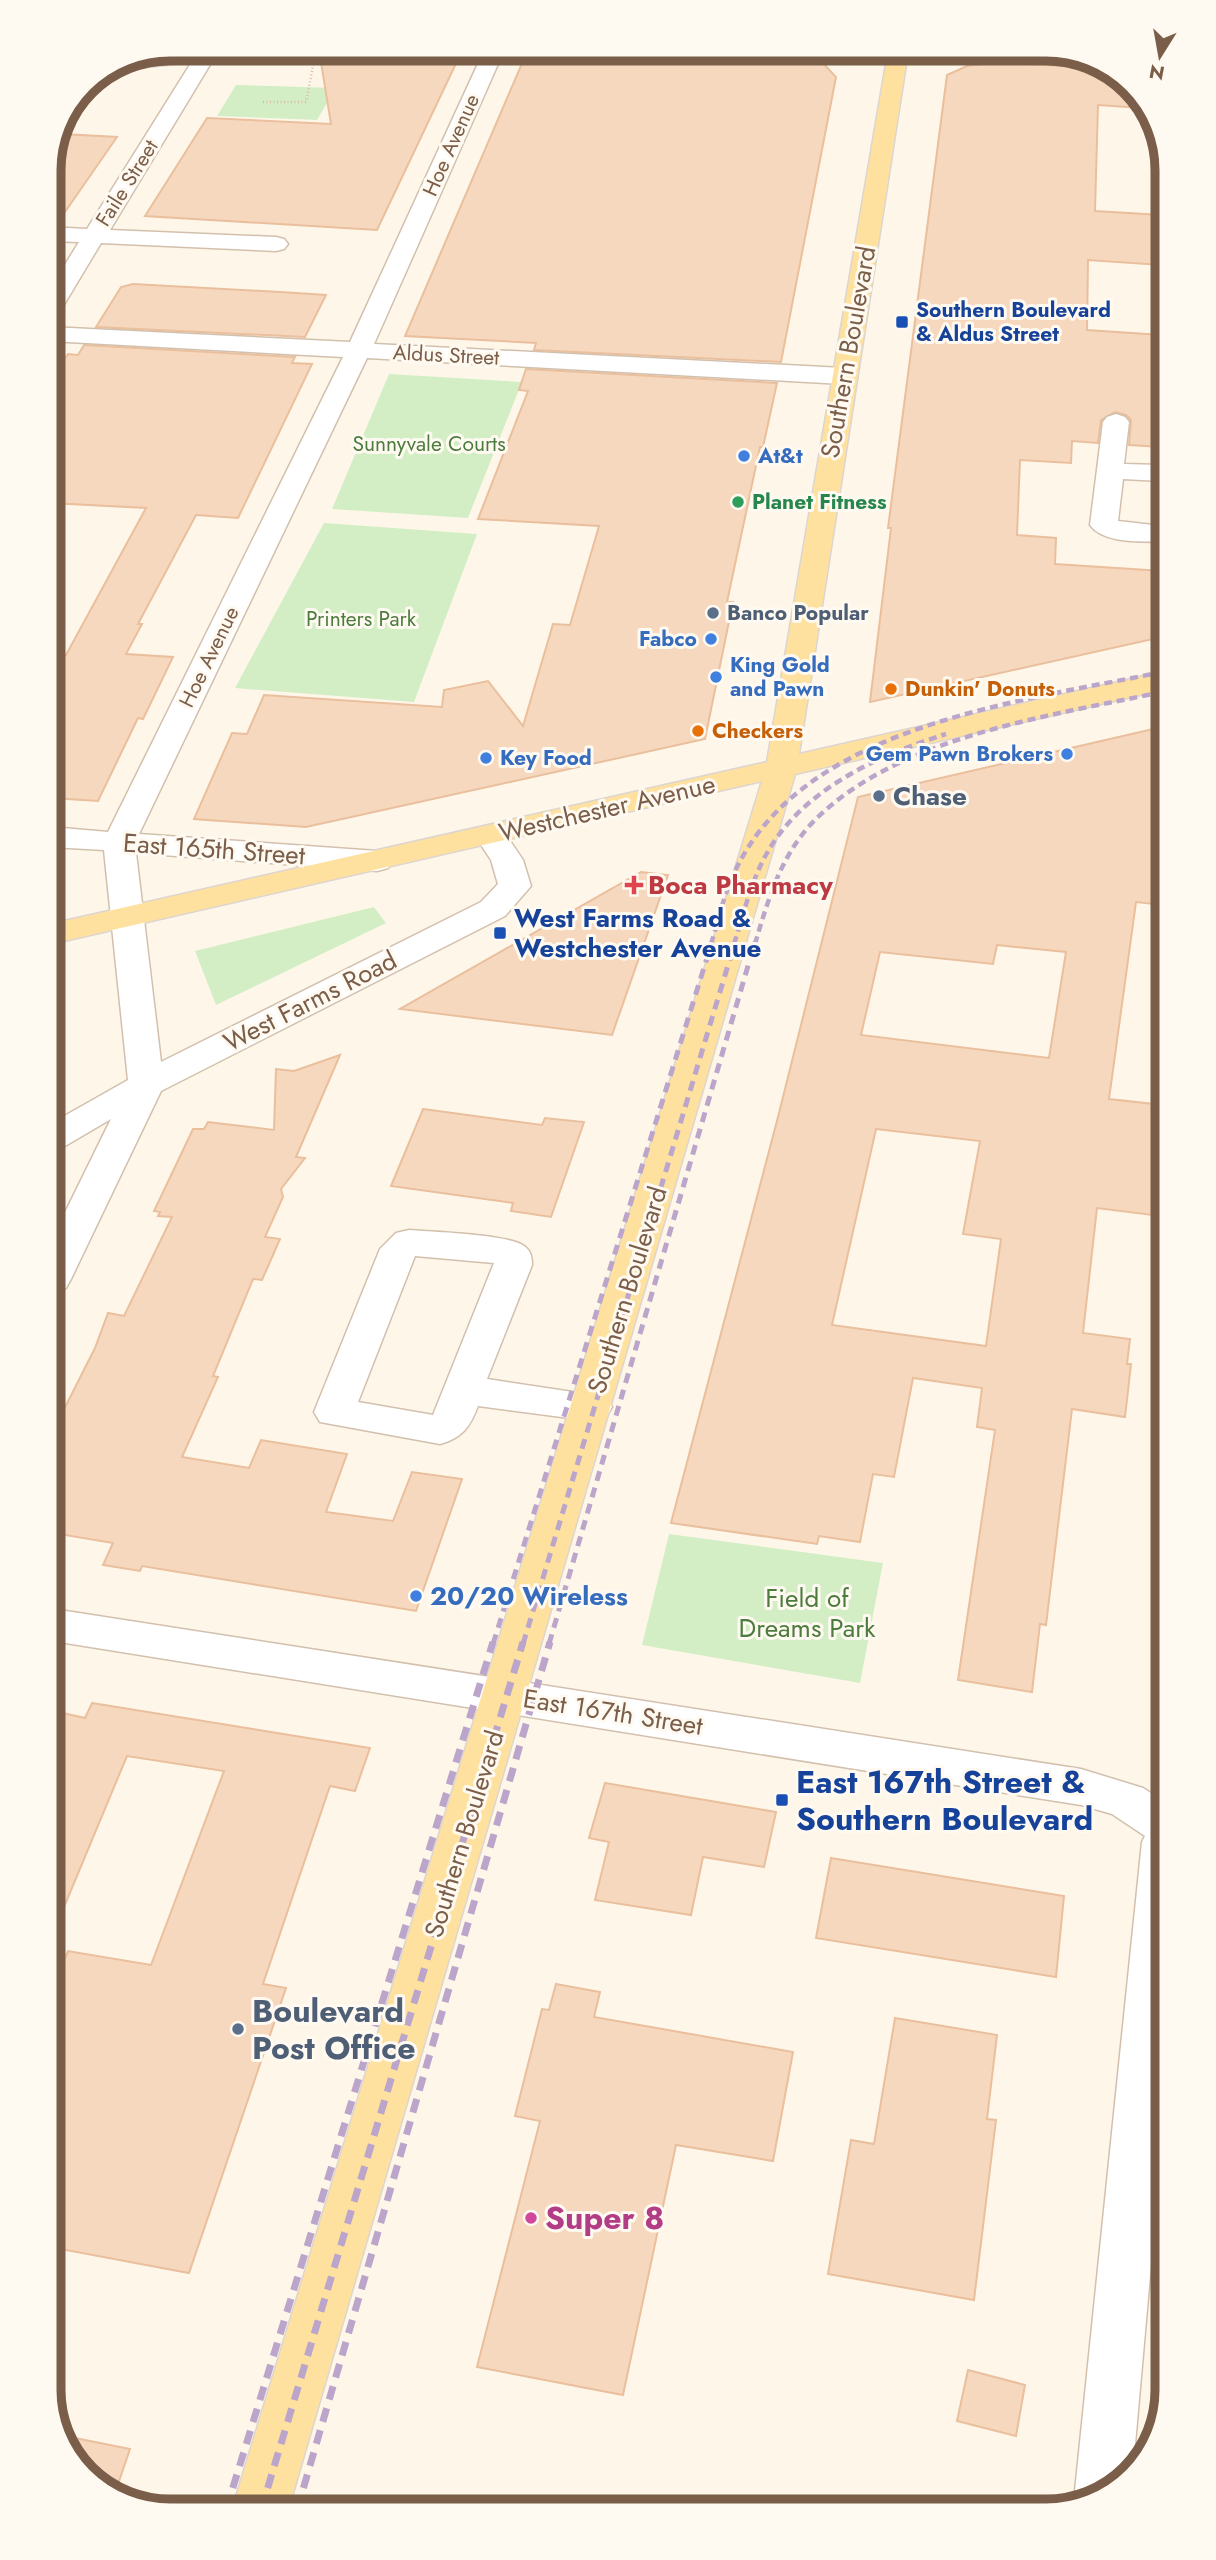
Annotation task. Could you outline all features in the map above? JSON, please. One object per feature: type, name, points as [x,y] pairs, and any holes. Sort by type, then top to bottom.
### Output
[{"type":"main road","name":"Southern Boulevard","points":[[263,2499],[782,767],[843,376],[898,61]]},
{"type":"main road","name":"Westchester Avenue","points":[[61,932],[491,836],[1155,683]]},
{"type":"street","name":"Faile Street","points":[[61,290],[201,63],[200,61]]},
{"type":"street","name":"Hoe Avenue","points":[[119,842],[358,351],[489,61]]},
{"type":"street","points":[[61,234],[276,244]]},
{"type":"street","name":"Aldus Street","points":[[61,335],[843,376]]},
{"type":"street","points":[[1116,422],[1111,471],[1107,475],[1104,524],[1124,531],[1155,533]]},
{"type":"street","points":[[1111,471],[1155,472]]},
{"type":"street","name":"West Farms Road","points":[[61,1133],[146,1084],[493,909],[515,886],[507,860],[491,836]]},
{"type":"street","name":"East 165th Street","points":[[61,838],[377,861]]},
{"type":"street","points":[[61,1260],[146,1084],[119,842]]},
{"type":"street","points":[[409,1242],[506,1252],[513,1256],[513,1265],[463,1390],[452,1421],[440,1430],[334,1412],[400,1249],[409,1242]]},
{"type":"street","points":[[463,1390],[592,1407]]},
{"type":"street","name":"East 167th Street","points":[[61,1626],[1081,1787],[1127,1801],[1155,1819]]},
{"type":"street","points":[[1104,2481],[1155,1947]]},
{"type":"path","points":[[263,102],[306,102],[314,61]]},
{"type":"green space","points":[[236,85],[336,88],[317,120],[217,116]]},
{"type":"green space","name":"Sunnyvale Courts","points":[[389,374],[522,382],[468,518],[332,509]]},
{"type":"green space","name":"Printers Park","points":[[324,523],[477,534],[414,702],[235,688]]},
{"type":"green space","points":[[374,907],[386,923],[216,1005],[195,951]]},
{"type":"green space","name":"Field of Dreams Park","points":[[669,1534],[883,1563],[860,1683],[642,1645]]},
{"type":"building","points":[[321,61],[457,61],[377,230],[145,216],[207,118],[331,124]]},
{"type":"building","points":[[523,61],[820,61],[836,77],[781,362],[534,350],[536,343],[405,336]]},
{"type":"building","points":[[999,62],[1079,67],[1112,84],[1134,107],[1098,105],[1095,211],[1155,215],[1155,265],[1088,260],[1087,330],[1155,335],[1155,447],[1129,445],[1131,420],[1126,415],[1115,412],[1101,420],[1098,443],[1072,441],[1071,463],[1020,460],[1017,535],[1056,538],[1055,564],[1155,571],[1155,639],[870,702],[891,528],[888,528],[947,75],[967,66]]},
{"type":"building","points":[[68,134],[117,137],[61,218],[61,163]]},
{"type":"building","points":[[133,284],[326,295],[305,337],[96,327],[121,287]]},
{"type":"building","points":[[84,345],[295,357],[292,363],[312,364],[238,518],[196,515],[138,624],[142,624],[126,654],[173,657],[143,719],[138,718],[98,801],[61,799],[61,655],[66,655],[146,508],[61,504],[61,364],[68,354],[78,355]]},
{"type":"building","points":[[526,369],[777,383],[763,447],[760,447],[727,602],[733,602],[705,739],[306,827],[194,819],[232,733],[247,734],[264,695],[442,707],[444,690],[488,681],[523,726],[553,624],[570,625],[599,526],[478,519],[528,391],[519,390]]},
{"type":"building","points":[[1155,729],[1155,904],[1136,902],[1109,1099],[1155,1104],[1155,1185],[1152,1215],[1097,1208],[1083,1333],[1130,1339],[1127,1364],[1131,1364],[1125,1417],[1072,1409],[1046,1625],[1040,1624],[1032,1692],[958,1680],[995,1430],[977,1427],[982,1388],[913,1378],[894,1477],[873,1474],[860,1542],[819,1536],[817,1544],[671,1523],[778,1117],[858,797]],"holes":[[[997,945],[1066,952],[1049,1058],[861,1035],[880,952],[993,964]],[[876,1129],[980,1141],[963,1234],[1001,1239],[986,1346],[832,1325]]]},
{"type":"building","points":[[641,872],[668,875],[612,1035],[400,1009]]},
{"type":"building","points":[[340,1055],[296,1157],[305,1158],[281,1189],[283,1197],[265,1237],[280,1239],[262,1280],[253,1279],[213,1376],[218,1377],[182,1457],[249,1468],[261,1440],[347,1454],[326,1512],[393,1521],[412,1472],[462,1479],[416,1611],[142,1566],[140,1571],[103,1565],[113,1543],[61,1534],[61,1415],[95,1348],[108,1313],[124,1316],[172,1217],[158,1216],[160,1212],[154,1211],[193,1129],[204,1129],[208,1122],[274,1130],[276,1069],[294,1071]]},
{"type":"building","points":[[423,1109],[542,1125],[545,1118],[584,1122],[551,1217],[511,1211],[513,1203],[391,1186]]},
{"type":"building","points":[[92,1703],[370,1748],[355,1791],[330,1786],[263,1984],[286,1988],[189,2273],[61,2249],[61,1968],[68,1951],[151,1965],[224,1771],[127,1756],[61,1914],[61,1713],[85,1718]]},
{"type":"building","points":[[605,1783],[776,1812],[764,1867],[703,1857],[691,1915],[595,1900],[609,1842],[589,1838]]},
{"type":"building","points":[[831,1858],[1064,1896],[1056,1977],[816,1938]]},
{"type":"building","points":[[556,1984],[600,1992],[594,2017],[793,2052],[773,2161],[676,2145],[623,2395],[477,2367],[540,2121],[515,2116],[542,2009],[549,2010]]},
{"type":"building","points":[[895,2018],[997,2035],[987,2119],[996,2120],[974,2300],[828,2274],[851,2140],[874,2144]]},
{"type":"building","points":[[968,2370],[1025,2385],[1016,2436],[957,2421]]},
{"type":"building","points":[[73,2438],[130,2449],[118,2485],[93,2467]]},
{"type":"railway","points":[[711,944],[732,878],[763,826],[807,785],[859,753],[918,729],[981,710],[1155,673]]},
{"type":"railway","points":[[755,944],[777,878],[793,848],[815,820],[849,791],[889,768],[932,749],[978,734],[1072,710],[1155,693]]},
{"type":"railway","points":[[734,944],[761,864],[782,830],[801,810],[845,777],[869,764],[946,734]]},
{"type":"railway","points":[[493,1644],[712,942]]},
{"type":"railway","points":[[523,1644],[735,942]]},
{"type":"railway","points":[[549,1644],[755,942]]},
{"type":"railway","points":[[229,2499],[493,1642]]},
{"type":"railway","points":[[264,2499],[523,1642]]},
{"type":"railway","points":[[300,2499],[550,1642]]},
{"type":"place","name":"Southern Boulevard & Aldus Street","points":[[902,322]]},
{"type":"place","name":"At&t","points":[[744,456]]},
{"type":"place","name":"Planet Fitness","points":[[738,502]]},
{"type":"place","name":"Banco Popular","points":[[713,613]]},
{"type":"place","name":"Fabco","points":[[711,639]]},
{"type":"place","name":"King Gold and Pawn","points":[[716,677]]},
{"type":"place","name":"Dunkin' Donuts","points":[[891,689]]},
{"type":"place","name":"Checkers","points":[[698,731]]},
{"type":"place","name":"Gem Pawn Brokers","points":[[1067,754]]},
{"type":"place","name":"Key Food","points":[[486,758]]},
{"type":"place","name":"Chase","points":[[879,796]]},
{"type":"place","name":"Boca Pharmacy","points":[[634,885]]},
{"type":"place","name":"West Farms Road & Westchester Avenue","points":[[500,933]]},
{"type":"place","name":"20/20 Wireless","points":[[416,1596]]},
{"type":"place","name":"East 167th Street & Southern Boulevard","points":[[782,1800]]},
{"type":"place","name":"Boulevard Post Office","points":[[238,2029]]},
{"type":"place","name":"Super 8","points":[[531,2218]]}]
